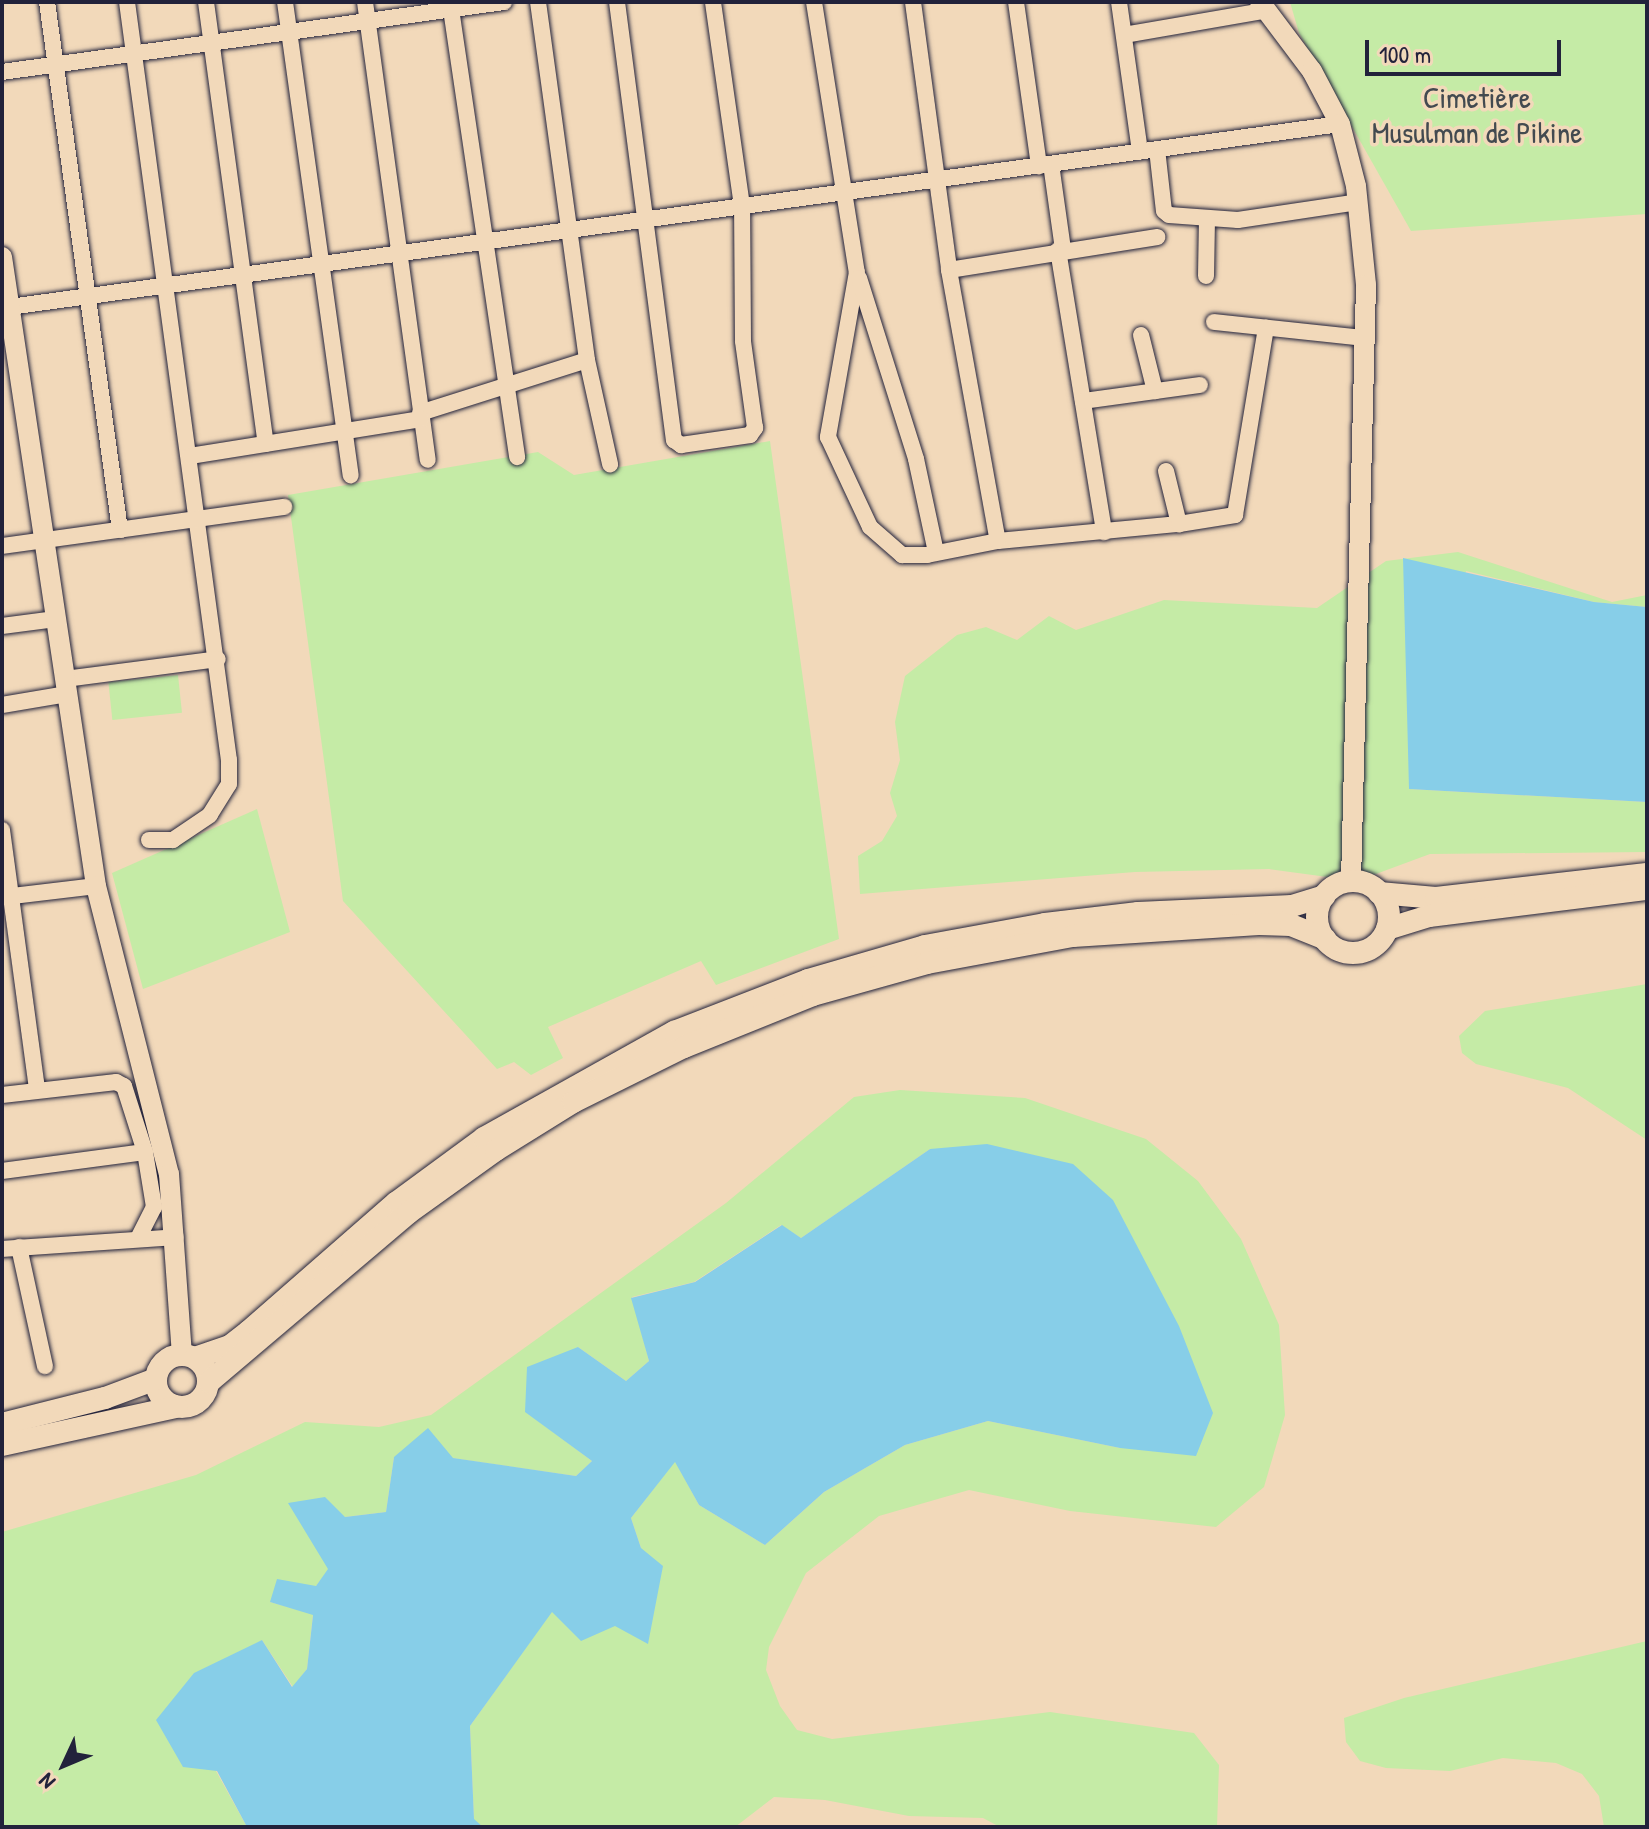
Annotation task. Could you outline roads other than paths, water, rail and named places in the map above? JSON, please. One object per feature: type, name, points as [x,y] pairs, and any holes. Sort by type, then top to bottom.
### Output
[{"type":"main road","points":[[177,1407],[159,1393],[156,1379],[164,1361],[230,1346],[348,1242],[484,1138],[674,1032],[808,980],[925,946],[1061,922],[1292,906],[1324,896],[1351,881],[1379,893],[1436,898],[1647,874]]},
{"type":"main road","points":[[1387,929],[1429,916],[1647,889]]},
{"type":"main road","points":[[2,1445],[199,1402],[209,1382],[408,1213],[496,1150],[670,1054],[798,1000],[927,963],[1073,936],[1259,924],[1299,927],[1340,950],[1360,952],[1376,944],[1387,929],[1389,916],[1379,893]]},
{"type":"main road","points":[[1324,896],[1317,917],[1325,939]]},
{"type":"main road","points":[[189,1356],[209,1382]]},
{"type":"main road","points":[[2,1424],[105,1398],[156,1379]]},
{"type":"street","points":[[47,2],[120,530]]},
{"type":"street","points":[[127,2],[218,659],[229,784],[221,801],[194,828],[173,840],[149,840]]},
{"type":"street","points":[[206,2],[266,444]]},
{"type":"street","points":[[285,2],[351,475]]},
{"type":"street","points":[[365,2],[428,460]]},
{"type":"street","points":[[2,72],[504,2]]},
{"type":"street","points":[[538,2],[587,360],[610,464]]},
{"type":"street","points":[[617,2],[674,440],[681,445],[750,435],[755,428],[743,341],[742,206],[713,2]]},
{"type":"street","points":[[814,2],[841,193],[857,272],[916,459],[936,552]]},
{"type":"street","points":[[913,2],[949,270],[998,541]]},
{"type":"street","points":[[1016,2],[1060,249],[1104,532]]},
{"type":"street","points":[[1119,2],[1140,152]]},
{"type":"street","points":[[1124,35],[1264,6],[1312,71],[1340,124],[1358,202],[1366,285],[1351,881]]},
{"type":"street","points":[[451,9],[517,457]]},
{"type":"street","points":[[6,307],[1340,124]]},
{"type":"street","points":[[1157,149],[1166,214],[1238,220],[1358,202]]},
{"type":"street","points":[[1206,276],[1207,218]]},
{"type":"street","points":[[949,270],[1060,249],[1157,237]]},
{"type":"street","points":[[2,257],[6,307],[96,886],[164,1149],[189,1356]]},
{"type":"street","points":[[857,272],[828,437],[855,504],[885,544],[902,555],[998,541],[1228,519],[1238,509],[1266,328]]},
{"type":"street","points":[[1214,322],[1364,338]]},
{"type":"street","points":[[1141,335],[1155,391]]},
{"type":"street","points":[[190,456],[345,432],[420,416],[587,360]]},
{"type":"street","points":[[1083,401],[1200,385]]},
{"type":"street","points":[[1166,471],[1179,524]]},
{"type":"street","points":[[2,546],[284,507]]},
{"type":"street","points":[[2,626],[56,619]]},
{"type":"street","points":[[2,705],[66,687],[218,659]]},
{"type":"street","points":[[2,830],[7,897],[37,1090]]},
{"type":"street","points":[[7,897],[96,886]]},
{"type":"street","points":[[2,1095],[116,1082],[124,1086],[145,1152],[154,1207],[138,1239]]},
{"type":"street","points":[[2,1171],[145,1152]]},
{"type":"street","points":[[45,1366],[10,1248],[176,1237]]},
{"type":"water","points":[[1403,558],[1594,602],[1647,607],[1647,802],[1409,789]]},
{"type":"water","points":[[987,1144],[1073,1164],[1113,1200],[1179,1326],[1213,1413],[1196,1456],[1120,1448],[988,1421],[905,1445],[824,1492],[765,1545],[699,1505],[675,1462],[631,1518],[641,1548],[663,1566],[648,1644],[615,1626],[581,1641],[552,1612],[470,1726],[474,1819],[483,1827],[247,1827],[217,1771],[183,1767],[156,1720],[194,1673],[262,1640],[292,1687],[307,1669],[313,1615],[270,1602],[277,1579],[316,1586],[328,1569],[288,1503],[325,1497],[345,1517],[386,1512],[394,1457],[428,1428],[453,1458],[576,1476],[592,1461],[525,1412],[527,1367],[578,1347],[626,1381],[649,1361],[631,1298],[695,1282],[782,1225],[801,1238],[930,1149]]},
{"type":"park label","name":"Cimetière Musulman de Pikine","points":[[1477,114]]}]
